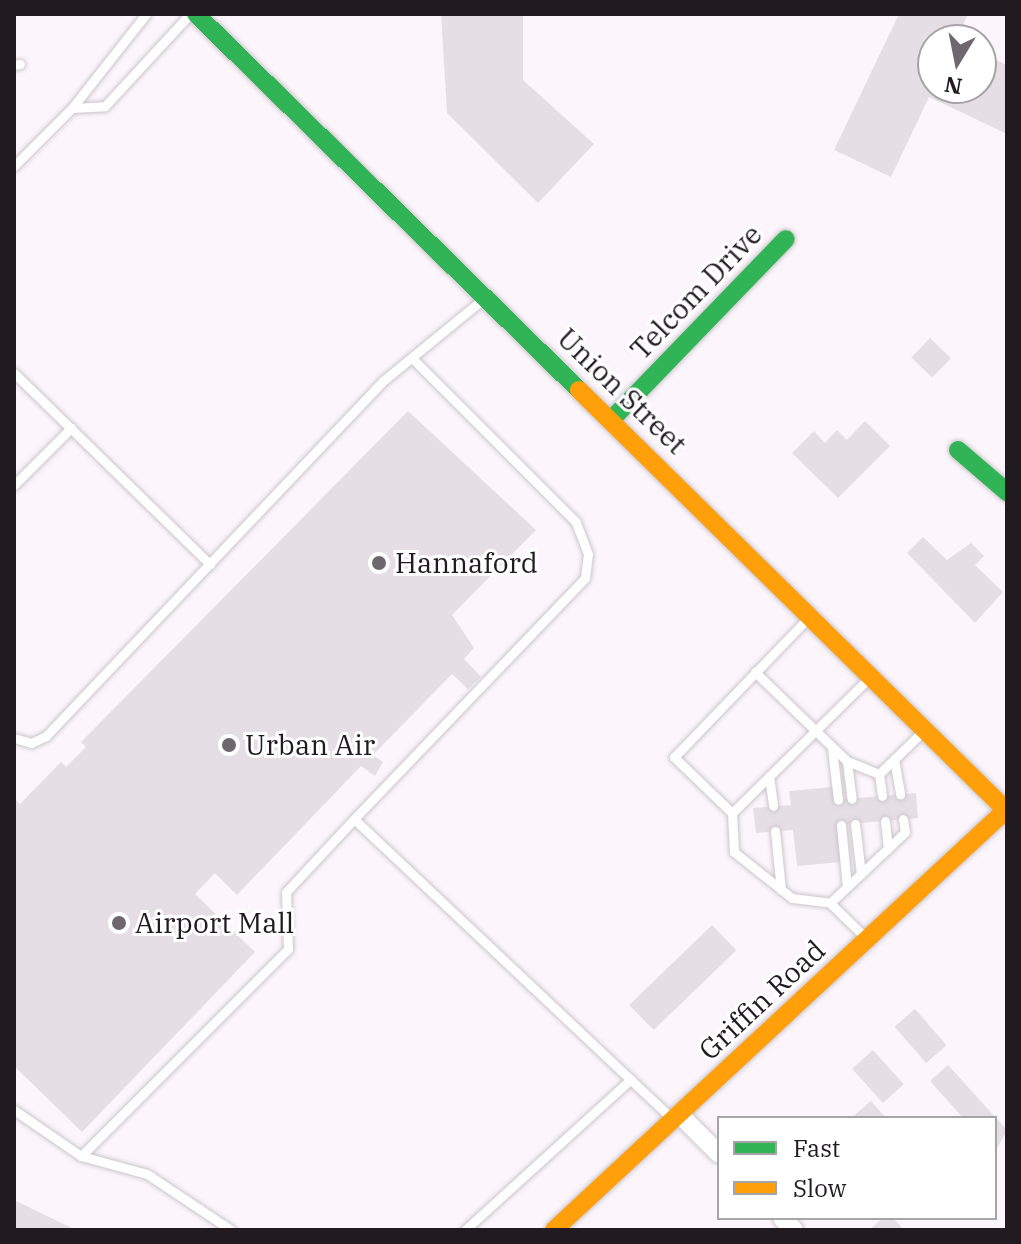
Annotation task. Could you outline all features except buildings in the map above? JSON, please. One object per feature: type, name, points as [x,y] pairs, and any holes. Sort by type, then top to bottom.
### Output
[{"type":"main road","name":"Union Street","points":[[196,14],[1007,810]]},
{"type":"main road","name":"Telcom Drive","points":[[612,419],[786,239]]},
{"type":"main road","points":[[958,450],[1007,492]]},
{"type":"main road","name":"Griffin Road","points":[[554,1230],[1007,810]]},
{"type":"street","points":[[677,1118],[717,1152]]},
{"type":"lane","points":[[14,166],[72,108],[146,14]]},
{"type":"lane","points":[[72,108],[105,106],[190,14]]},
{"type":"lane","points":[[14,738],[31,743],[46,736],[383,381],[414,360],[485,297]]},
{"type":"lane","points":[[81,1156],[288,949],[286,892],[585,578],[588,554],[576,522],[414,360]]},
{"type":"lane","points":[[14,373],[210,564]]},
{"type":"lane","points":[[14,485],[71,428]]},
{"type":"lane","points":[[809,616],[674,757],[732,813],[734,852],[781,890],[830,903],[867,940]]},
{"type":"lane","points":[[755,672],[847,761],[879,774]]},
{"type":"lane","points":[[732,813],[871,677]]},
{"type":"lane","points":[[879,774],[925,729]]},
{"type":"lane","points":[[832,747],[838,800]]},
{"type":"lane","points":[[894,759],[900,794]]},
{"type":"lane","points":[[847,761],[852,799]]},
{"type":"lane","points":[[879,774],[882,796]]},
{"type":"lane","points":[[769,776],[773,806]]},
{"type":"lane","points":[[354,819],[631,1079],[677,1118]]},
{"type":"lane","points":[[830,903],[905,832],[903,819]]},
{"type":"lane","points":[[885,821],[888,849]]},
{"type":"lane","points":[[855,824],[861,874]]},
{"type":"lane","points":[[841,825],[847,887]]},
{"type":"lane","points":[[775,831],[781,890]]},
{"type":"lane","points":[[465,1230],[631,1079]]},
{"type":"lane","points":[[14,1110],[81,1156],[147,1174],[231,1230]]},
{"type":"traffic: fast","points":[[196,14],[579,390]]},
{"type":"traffic: fast","points":[[612,419],[786,239]]},
{"type":"traffic: fast","points":[[958,450],[1007,492]]},
{"type":"traffic: slow","points":[[579,390],[1007,811]]},
{"type":"traffic: slow","points":[[554,1230],[1007,809]]},
{"type":"place","name":"Hannaford","points":[[379,563]]},
{"type":"place","name":"Urban Air","points":[[229,745]]},
{"type":"place","name":"Airport Mall","points":[[119,923]]}]
